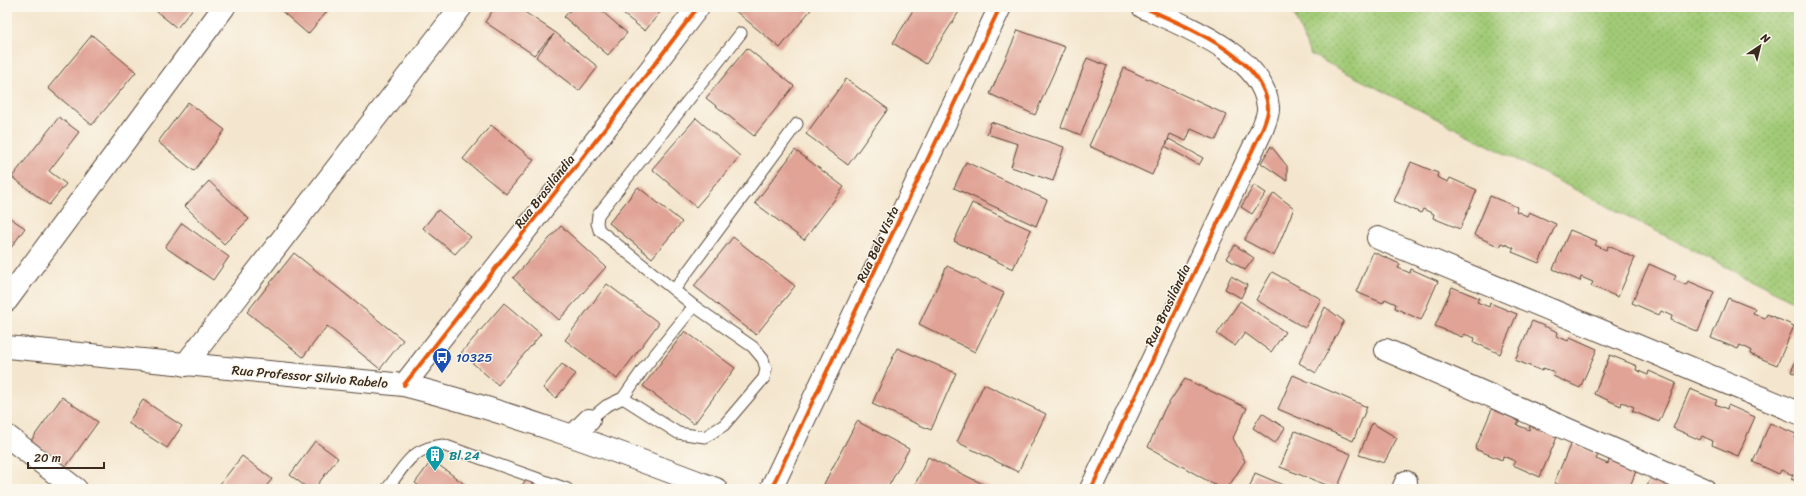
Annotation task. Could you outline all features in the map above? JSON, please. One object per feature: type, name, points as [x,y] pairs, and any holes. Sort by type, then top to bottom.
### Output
[{"type":"street","points":[[7,300],[224,7]]},
{"type":"street","points":[[185,365],[461,7]]},
{"type":"street","name":"Rua Brasilândia","points":[[404,385],[603,132],[698,7]]},
{"type":"street","name":"Rua Bela Vista","points":[[772,489],[1000,7]]},
{"type":"street","name":"Rua Brasilândia","points":[[1091,489],[1262,130],[1268,109],[1265,90],[1250,68],[1224,47],[1178,23],[1142,7]]},
{"type":"street","points":[[1378,238],[1799,413]]},
{"type":"street","name":"Rua Professor Silvio Rabelo","points":[[7,347],[404,385],[452,398],[574,436],[703,487]]},
{"type":"street","points":[[1386,350],[1704,489]]},
{"type":"street","points":[[574,436],[589,420]]},
{"type":"street","points":[[7,436],[76,489]]},
{"type":"lane","points":[[623,398],[678,433],[705,437],[724,425],[764,378],[766,369],[762,358],[753,347],[694,306],[599,230],[597,223],[598,215],[741,33]]},
{"type":"lane","points":[[674,290],[797,124]]},
{"type":"lane","points":[[589,420],[606,406],[623,398],[648,363],[694,306]]},
{"type":"lane","points":[[387,489],[412,455],[423,449],[443,444],[567,489]]},
{"type":"green space","points":[[1291,7],[1799,7],[1799,304],[1310,54]]},
{"type":"building","points":[[151,7],[194,7],[177,28]]},
{"type":"building","points":[[277,7],[331,7],[308,34]]},
{"type":"building","points":[[495,7],[517,7],[556,33],[598,67],[579,91],[536,57],[554,34],[534,55],[485,22]]},
{"type":"building","points":[[573,7],[597,7],[627,33],[608,55],[564,17]]},
{"type":"building","points":[[614,7],[664,7],[645,31]]},
{"type":"building","points":[[735,7],[813,7],[780,48],[733,9]]},
{"type":"building","points":[[915,7],[962,7],[926,64],[893,43]]},
{"type":"building","points":[[1018,30],[1065,47],[1035,115],[990,94]]},
{"type":"building","points":[[92,35],[136,72],[92,125],[48,88]]},
{"type":"building","points":[[747,48],[794,86],[754,136],[706,98]]},
{"type":"building","points":[[1087,58],[1107,66],[1081,135],[1061,127]]},
{"type":"building","points":[[1124,68],[1227,115],[1216,140],[1191,129],[1186,141],[1170,134],[1166,145],[1169,139],[1203,158],[1199,165],[1165,146],[1152,175],[1089,146]]},
{"type":"building","points":[[846,79],[888,109],[848,165],[806,134]]},
{"type":"building","points":[[188,102],[225,130],[194,171],[158,142]]},
{"type":"building","points":[[59,117],[79,132],[49,171],[66,184],[49,205],[12,177]]},
{"type":"building","points":[[696,118],[740,156],[696,207],[652,169]]},
{"type":"building","points":[[991,122],[1064,147],[1053,181],[1011,167],[1018,144],[987,134]]},
{"type":"building","points":[[491,125],[534,160],[506,194],[463,159]]},
{"type":"building","points":[[1271,146],[1287,166],[1287,181],[1261,163]]},
{"type":"building","points":[[795,150],[844,187],[804,240],[755,203]]},
{"type":"building","points":[[966,162],[1047,200],[1036,226],[954,188]]},
{"type":"building","points":[[1411,162],[1438,173],[1437,177],[1448,182],[1450,178],[1477,190],[1460,229],[1433,218],[1434,214],[1423,209],[1421,213],[1394,201]]},
{"type":"building","points":[[209,181],[249,219],[224,244],[185,206]]},
{"type":"building","points":[[1254,185],[1266,193],[1252,214],[1241,207]]},
{"type":"building","points":[[638,187],[682,222],[652,258],[609,223]]},
{"type":"building","points":[[1274,193],[1294,208],[1274,256],[1244,240]]},
{"type":"building","points":[[1490,196],[1517,207],[1516,211],[1527,216],[1529,212],[1556,224],[1539,263],[1512,252],[1514,248],[1502,243],[1500,247],[1474,235]]},
{"type":"building","points":[[972,203],[1031,230],[1013,269],[954,241]]},
{"type":"building","points":[[438,210],[471,237],[455,254],[423,228]]},
{"type":"building","points":[[7,216],[25,228],[8,252],[7,252]]},
{"type":"building","points":[[182,223],[229,257],[213,280],[165,247]]},
{"type":"building","points":[[561,226],[606,267],[559,320],[513,278]]},
{"type":"building","points":[[1570,230],[1597,241],[1595,245],[1606,250],[1608,246],[1635,258],[1618,297],[1591,286],[1593,282],[1581,277],[1580,281],[1553,269]]},
{"type":"building","points":[[733,237],[795,286],[756,335],[694,286]]},
{"type":"building","points":[[1235,245],[1254,258],[1245,270],[1226,258]]},
{"type":"building","points":[[1373,252],[1400,264],[1398,268],[1410,273],[1411,269],[1438,281],[1421,320],[1395,308],[1396,304],[1385,299],[1383,303],[1356,292]]},
{"type":"building","points":[[294,253],[403,340],[380,369],[327,326],[303,357],[247,312]]},
{"type":"building","points":[[1649,264],[1676,276],[1674,280],[1686,285],[1688,281],[1714,292],[1698,332],[1671,320],[1672,316],[1661,311],[1659,315],[1632,303]]},
{"type":"building","points":[[947,266],[1004,293],[975,352],[919,324]]},
{"type":"building","points":[[1272,272],[1321,299],[1305,328],[1256,300]]},
{"type":"building","points":[[1231,276],[1247,285],[1241,298],[1225,289]]},
{"type":"building","points":[[607,284],[659,323],[617,379],[565,340]]},
{"type":"building","points":[[1452,287],[1479,298],[1477,302],[1489,307],[1490,303],[1517,314],[1500,354],[1474,342],[1475,338],[1464,334],[1462,337],[1435,326]]},
{"type":"building","points":[[1728,298],[1755,309],[1753,313],[1765,318],[1767,314],[1794,326],[1777,365],[1750,354],[1751,350],[1740,345],[1738,349],[1711,338]]},
{"type":"building","points":[[1240,301],[1285,332],[1271,352],[1245,333],[1235,346],[1217,334]]},
{"type":"building","points":[[504,303],[541,334],[498,385],[461,353]]},
{"type":"building","points":[[1325,307],[1344,321],[1316,373],[1299,363]]},
{"type":"building","points":[[1532,321],[1558,332],[1557,336],[1568,341],[1570,337],[1597,349],[1580,388],[1553,376],[1555,372],[1543,368],[1542,371],[1515,360]]},
{"type":"building","points":[[685,331],[735,368],[694,424],[643,386]]},
{"type":"building","points":[[897,348],[956,373],[931,430],[872,404]]},
{"type":"building","points":[[1799,353],[1799,375],[1791,372]]},
{"type":"building","points":[[1610,355],[1637,366],[1636,370],[1648,375],[1649,371],[1676,383],[1659,422],[1632,411],[1634,407],[1622,402],[1621,406],[1594,394]]},
{"type":"building","points":[[562,364],[576,374],[556,398],[543,388]]},
{"type":"building","points":[[1293,375],[1367,407],[1353,441],[1278,409]]},
{"type":"building","points":[[1185,379],[1247,408],[1233,438],[1245,461],[1227,489],[1222,489],[1148,447],[1164,410]]},
{"type":"building","points":[[984,384],[1046,414],[1018,472],[957,442]]},
{"type":"building","points":[[1690,389],[1717,400],[1715,404],[1727,409],[1728,405],[1755,417],[1738,456],[1712,445],[1713,441],[1702,436],[1700,440],[1673,428]]},
{"type":"building","points":[[62,397],[98,422],[63,471],[28,445]]},
{"type":"building","points":[[143,400],[182,426],[167,448],[128,423]]},
{"type":"building","points":[[1492,409],[1519,421],[1517,425],[1529,430],[1530,426],[1557,437],[1540,477],[1513,465],[1515,461],[1503,456],[1502,460],[1475,449]]},
{"type":"building","points":[[1262,413],[1285,428],[1275,443],[1253,428]]},
{"type":"building","points":[[857,421],[909,449],[887,489],[832,489],[824,484]]},
{"type":"building","points":[[1372,423],[1397,438],[1384,463],[1359,455]]},
{"type":"building","points":[[1770,423],[1796,434],[1795,438],[1799,440],[1799,482],[1791,479],[1793,475],[1781,470],[1779,474],[1753,462]]},
{"type":"building","points":[[1295,431],[1351,454],[1337,489],[1280,467]]},
{"type":"building","points":[[315,441],[338,458],[314,489],[309,489],[290,475]]},
{"type":"building","points":[[1571,443],[1598,455],[1596,459],[1608,464],[1609,460],[1636,471],[1629,489],[1569,489],[1554,483]]},
{"type":"building","points":[[242,456],[272,479],[264,489],[216,489]]},
{"type":"building","points":[[928,457],[950,468],[993,489],[913,489]]},
{"type":"building","name":"Bl 24","points":[[432,460],[471,489],[423,489],[415,483]]},
{"type":"building","points":[[1255,473],[1293,489],[1249,489]]},
{"type":"building","points":[[529,476],[547,489],[519,489]]},
{"type":"building","points":[[1651,477],[1678,489],[1646,489]]},
{"type":"cycle path","points":[[404,385],[612,120],[698,7]]},
{"type":"cycle path","points":[[771,489],[1000,7]]},
{"type":"cycle path","points":[[1091,489],[1262,130],[1268,110],[1263,89],[1252,72],[1237,58],[1199,33],[1143,7]]},
{"type":"place","name":"10325","points":[[442,374]]},
{"type":"place","name":"Bl 24","points":[[435,472]]}]
